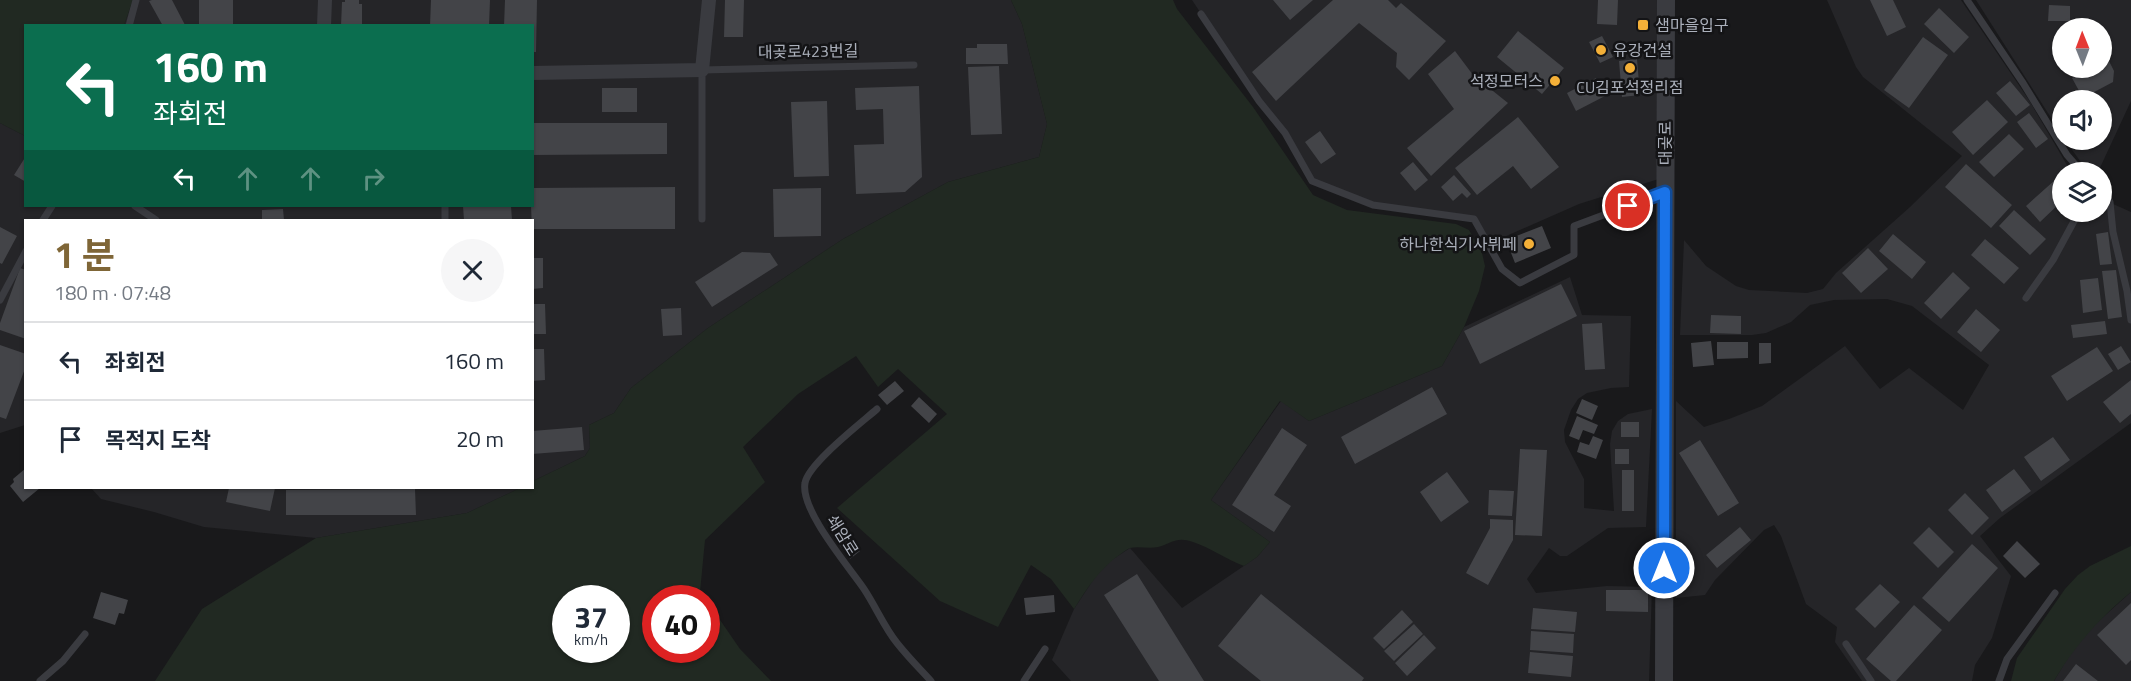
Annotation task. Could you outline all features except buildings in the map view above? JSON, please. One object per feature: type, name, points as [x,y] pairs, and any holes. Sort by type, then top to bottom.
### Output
[{"type":"street","points":[[324,24],[325,0]]},
{"type":"street","points":[[702,70],[709,0]]},
{"type":"street","name":"대곶로","points":[[1664,681],[1665,0]]},
{"type":"street","name":"대곶로423번길","points":[[534,73],[702,70]]},
{"type":"lane","points":[[130,24],[136,0]]},
{"type":"lane","points":[[1967,0],[2073,162]]},
{"type":"lane","points":[[1201,14],[1259,101],[1285,134],[1312,181],[1373,206],[1474,219],[1502,269],[1520,283],[1574,255],[1574,226],[1665,192]]},
{"type":"lane","name":"대곶로423번길","points":[[702,70],[914,65]]},
{"type":"lane","points":[[702,70],[702,219]]},
{"type":"lane","points":[[136,207],[154,219]]},
{"type":"lane","points":[[2112,217],[2131,320]]},
{"type":"lane","points":[[2026,298],[2053,260],[2074,222]]},
{"type":"lane","points":[[0,300],[24,255]]},
{"type":"lane","name":"쇄암로","points":[[877,409],[807,475],[804,484],[805,495],[827,539],[863,589],[891,634],[931,681]]},
{"type":"lane","points":[[1999,681],[2007,659],[2055,593]]},
{"type":"lane","points":[[40,681],[63,661],[85,634]]},
{"type":"lane","points":[[1846,644],[1871,681]]},
{"type":"lane","points":[[1024,681],[1045,649]]},
{"type":"shaded area","points":[[0,0],[133,0],[124,24],[24,24],[24,135],[0,123]]},
{"type":"shaded area","points":[[133,0],[1011,0],[1022,24],[1047,124],[1039,157],[948,182],[843,239],[708,328],[631,388],[614,413],[589,425],[590,448],[585,456],[534,481],[534,219],[24,219],[24,425],[0,433],[0,123],[24,135],[24,207],[534,207],[534,24],[124,24]]},
{"type":"shaded area","points":[[1011,0],[1173,0],[1177,9],[1253,107],[1313,195],[1347,210],[1456,224],[1469,230],[1482,253],[1485,266],[1479,291],[1464,327],[1442,366],[1309,421],[1280,401],[1211,500],[1270,542],[1257,557],[1244,566],[1200,544],[1183,540],[1158,547],[1136,547],[1126,550],[1101,572],[1074,609],[1051,579],[1031,565],[998,627],[940,601],[837,508],[947,414],[898,369],[878,387],[856,356],[798,394],[743,447],[765,482],[705,540],[701,585],[642,585],[642,663],[720,663],[720,620],[740,649],[771,681],[155,681],[202,609],[316,538],[467,513],[518,489],[534,489],[534,481],[585,456],[590,448],[589,425],[614,413],[631,388],[708,328],[843,239],[948,182],[1039,157],[1047,124],[1022,24]]},
{"type":"shaded area","points":[[1192,0],[1666,0],[1665,177],[1579,204],[1488,244],[1474,219],[1373,205],[1312,181],[1285,133],[1238,69]]},
{"type":"shaded area","points":[[1827,0],[1961,0],[2029,100],[2052,139],[2052,150],[2058,150],[2065,162],[2052,162],[2052,222],[2112,222],[2112,203],[2131,212],[2131,423],[2000,518],[1980,536],[2011,576],[1992,638],[1975,665],[1972,681],[1862,681],[1835,642],[1837,627],[1806,604],[1781,536],[1774,525],[1764,530],[1715,580],[1705,595],[1676,598],[1676,401],[1704,427],[1729,419],[1762,406],[1845,346],[1880,389],[1909,368],[1963,410],[1989,365],[1912,306],[1887,299],[1834,300],[1810,305],[1791,322],[1766,333],[1680,335],[1684,240],[1706,266],[1736,286],[1749,290],[1807,293],[1823,289],[1836,273],[1910,207],[1962,156],[1863,77],[1856,67]]},
{"type":"shaded area","points":[[1976,0],[2131,0],[2131,101],[2112,142],[2112,90],[2052,90],[2052,119]]},
{"type":"shaded area","points":[[2072,150],[2108,150],[2103,162],[2081,162]]},
{"type":"shaded area","points":[[1570,277],[1582,315],[1631,316],[1629,387],[1587,393],[1578,399],[1571,410],[1564,430],[1565,442],[1584,479],[1584,508],[1614,511],[1610,444],[1612,431],[1618,421],[1628,414],[1652,409],[1646,527],[1608,528],[1567,556],[1560,556],[1549,548],[1527,579],[1536,593],[1607,586],[1652,587],[1649,681],[1071,681],[1052,660],[1074,609],[1095,577],[1110,561],[1130,548],[1182,608],[1257,557],[1270,542],[1211,500],[1281,401],[1309,421],[1442,366],[1464,327]]},
{"type":"shaded area","points":[[92,489],[518,489],[467,513],[316,538],[204,527],[101,499]]},
{"type":"shaded area","points":[[2131,546],[2131,592],[2089,633],[2054,681],[2011,681],[2017,658],[2065,589],[2090,566]]},
{"type":"shaded area","points":[[2131,592],[2131,681],[2054,681],[2070,654],[2091,628]]},
{"type":"place","name":"샘마을입구","points":[[1643,25]]},
{"type":"place","name":"유강건설","points":[[1601,50]]},
{"type":"place","name":"CU김포석정리점","points":[[1630,68]]},
{"type":"place","name":"석정모터스","points":[[1555,81]]},
{"type":"place","name":"하나한식기사뷔페","points":[[1529,244]]},
{"type":"route","points":[[1628,206],[1665,192],[1664,568]]}]
